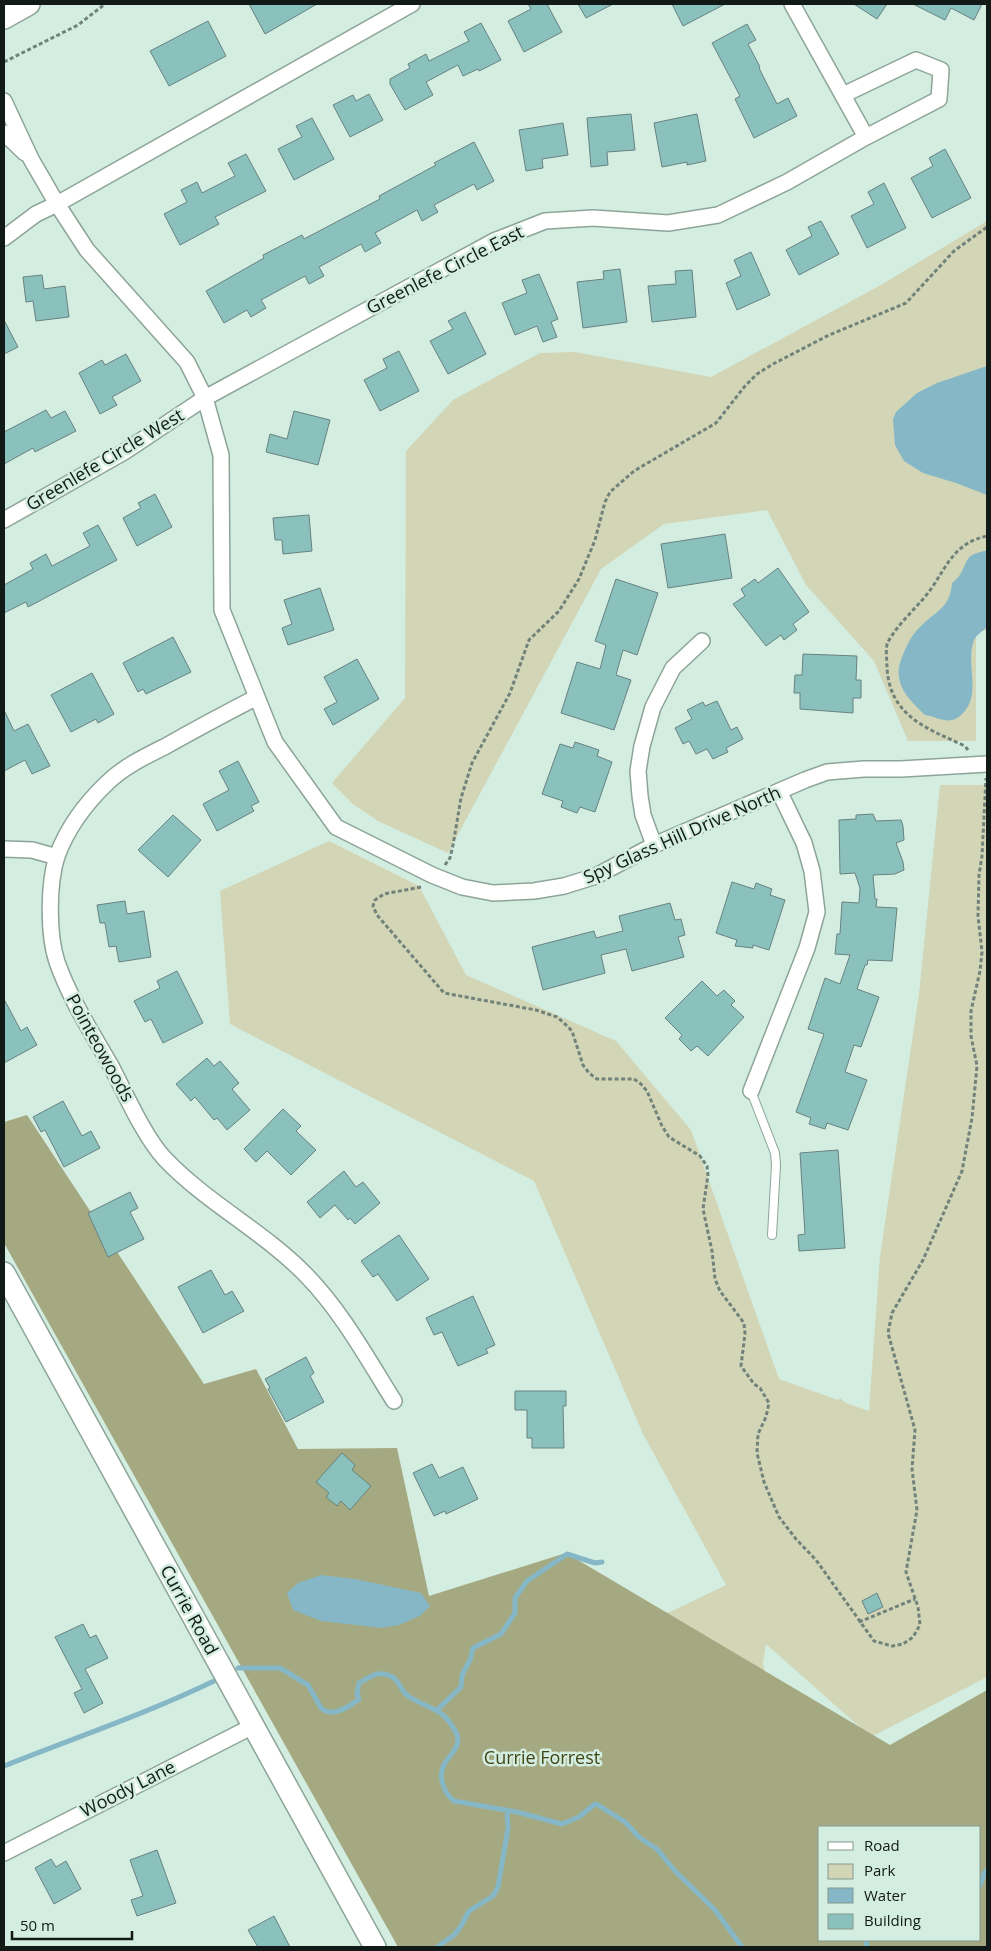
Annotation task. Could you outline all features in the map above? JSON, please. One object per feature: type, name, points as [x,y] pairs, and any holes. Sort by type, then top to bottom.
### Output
[{"type":"street","points":[[4,18],[29,4]]},
{"type":"street","points":[[4,238],[36,214],[57,204],[412,4]]},
{"type":"street","points":[[792,4],[866,137]]},
{"type":"street","name":"Greenlefe Circle East","points":[[205,398],[494,241],[528,227],[545,221],[593,218],[668,223],[718,215],[787,182],[866,137],[939,99],[941,70],[916,60],[843,95]]},
{"type":"street","name":"Spy Glass Hill Drive North","points":[[4,100],[31,159],[87,250],[187,362],[205,398],[221,455],[222,610],[274,742],[336,827],[462,887],[493,893],[534,891],[564,886],[596,876],[654,846],[827,772],[983,764]]},
{"type":"street","name":"Spy Glass Hill Drive North","points":[[4,133],[31,159]]},
{"type":"street","name":"Greenlefe Circle West","points":[[4,520],[124,452],[205,398]]},
{"type":"street","points":[[654,846],[643,815],[640,796],[638,771],[642,746],[653,707],[673,668],[702,641]]},
{"type":"street","name":"Pointeowoods","points":[[256,696],[141,759],[108,781],[71,828],[57,857],[50,903],[51,932],[57,960],[66,986],[145,1129],[164,1158],[216,1202],[281,1250],[308,1277],[339,1315],[394,1401]]},
{"type":"street","points":[[751,1091],[807,948],[817,912],[812,871],[804,842],[779,791]]},
{"type":"street","points":[[4,850],[32,850],[57,857]]},
{"type":"street","name":"Currie Road","points":[[4,1273],[375,1947]]},
{"type":"street","name":"Woody Lane","points":[[4,1853],[254,1726]]},
{"type":"lane","points":[[751,1091],[775,1153],[772,1235]]},
{"type":"path","points":[[4,62],[78,25],[105,4]]},
{"type":"path","points":[[987,227],[954,251],[906,303],[829,335],[757,374],[716,422],[634,471],[610,492],[605,502],[593,546],[580,579],[559,611],[529,640],[510,693],[472,762],[461,798],[450,858],[427,885],[384,894],[374,900],[373,906],[377,915],[444,993],[522,1007],[557,1017],[572,1031],[583,1065],[589,1073],[598,1079],[634,1079],[641,1084],[647,1091],[662,1126],[669,1137],[700,1156],[707,1166],[708,1186],[704,1209],[715,1279],[720,1291],[744,1323],[745,1334],[741,1366],[754,1384],[760,1388],[769,1403],[766,1417],[758,1434],[757,1444],[757,1453],[764,1482],[779,1518],[816,1560],[859,1622],[874,1641],[892,1646],[903,1644],[913,1637],[920,1624],[918,1607],[906,1572],[917,1510],[912,1469],[915,1430],[888,1332],[892,1313],[923,1260],[962,1171],[972,1118],[977,1066],[972,1036],[971,1011],[980,971],[982,952],[978,916],[986,776],[983,764],[965,746],[915,721],[905,712],[892,694],[888,681],[886,644],[895,630],[931,589],[955,553],[973,540],[987,536]]},
{"type":"path","points":[[859,1622],[915,1599]]},
{"type":"green space","points":[[987,221],[987,630],[976,632],[976,741],[908,741],[874,661],[806,585],[767,510],[664,524],[601,569],[448,853],[378,821],[353,804],[332,783],[405,698],[406,451],[453,400],[540,353],[575,352],[711,377],[879,286]]},
{"type":"green space","points":[[940,785],[987,785],[987,1677],[871,1737],[766,1644],[763,1663],[765,1673],[661,1614],[670,1612],[726,1585],[643,1434],[534,1181],[230,1024],[220,891],[329,841],[419,886],[466,975],[616,1041],[691,1130],[779,1379],[838,1400],[840,1398],[846,1403],[869,1411],[880,1256],[919,994]]},
{"type":"green space","name":"Currie Forrest","points":[[27,1115],[204,1384],[256,1369],[298,1449],[397,1448],[429,1596],[566,1553],[890,1745],[987,1690],[987,1947],[398,1947],[4,1243],[4,1122]]},
{"type":"water","points":[[987,366],[987,495],[923,473],[904,461],[895,445],[893,419],[896,412],[917,393],[937,383]]},
{"type":"water","points":[[987,551],[987,627],[974,640],[971,658],[972,688],[969,705],[960,716],[953,720],[944,720],[925,715],[908,697],[901,685],[899,667],[901,660],[906,647],[917,630],[945,604],[951,592],[952,583],[959,576],[969,558],[973,554]]},
{"type":"water","points":[[321,1575],[355,1579],[421,1593],[430,1606],[420,1616],[399,1625],[382,1628],[321,1621],[293,1610],[287,1593],[298,1583]]},
{"type":"building","points":[[249,4],[317,4],[265,34]]},
{"type":"building","points":[[528,4],[547,4],[562,32],[524,52],[508,21],[531,9]]},
{"type":"building","points":[[578,4],[613,4],[586,18]]},
{"type":"building","points":[[672,4],[725,4],[683,26]]},
{"type":"building","points":[[854,4],[887,4],[877,19]]},
{"type":"building","points":[[913,4],[982,4],[974,20],[951,8],[945,20]]},
{"type":"building","points":[[208,21],[226,56],[169,86],[150,51]]},
{"type":"building","points":[[481,23],[501,60],[479,71],[478,69],[463,76],[458,65],[426,82],[433,95],[405,110],[390,84],[390,79],[410,68],[408,64],[426,54],[429,61],[469,41],[464,32]]},
{"type":"building","points":[[747,24],[756,40],[748,44],[777,104],[788,98],[797,116],[754,138],[735,99],[740,96],[712,43]]},
{"type":"building","points":[[369,94],[383,120],[350,137],[333,105],[353,95],[356,101]]},
{"type":"building","points":[[631,114],[635,150],[607,152],[608,165],[591,167],[587,118]]},
{"type":"building","points":[[697,114],[706,161],[687,165],[687,162],[662,167],[654,123]]},
{"type":"building","points":[[312,118],[334,159],[294,180],[278,149],[302,137],[296,126]]},
{"type":"building","points":[[563,123],[568,155],[542,159],[543,168],[526,171],[519,130]]},
{"type":"building","points":[[474,142],[494,181],[477,190],[474,184],[434,205],[438,212],[422,221],[417,210],[375,233],[381,243],[365,252],[361,244],[319,267],[324,276],[309,284],[305,276],[261,300],[266,308],[251,317],[247,310],[224,323],[206,291],[264,258],[263,255],[302,235],[304,239],[380,199],[379,196],[436,165],[434,163]]},
{"type":"building","points":[[945,149],[971,198],[932,218],[911,178],[933,166],[929,158]]},
{"type":"building","points":[[246,154],[266,191],[215,217],[219,224],[180,245],[164,214],[187,202],[181,190],[197,182],[202,193],[235,176],[228,163]]},
{"type":"building","points":[[884,183],[906,228],[867,248],[851,216],[874,204],[868,192]]},
{"type":"building","points":[[821,221],[839,254],[799,275],[786,250],[812,236],[808,227]]},
{"type":"building","points":[[751,252],[770,295],[737,310],[726,283],[741,276],[734,260]]},
{"type":"building","points":[[620,269],[627,322],[583,328],[577,282],[604,279],[603,271]]},
{"type":"building","points":[[692,270],[696,317],[652,322],[648,286],[676,284],[675,271]]},
{"type":"building","points":[[539,274],[558,319],[551,322],[557,337],[543,342],[537,326],[515,335],[502,303],[527,293],[522,280]]},
{"type":"building","points":[[42,275],[44,289],[65,286],[69,317],[36,321],[33,301],[26,302],[23,277]]},
{"type":"building","points":[[465,312],[486,354],[448,374],[430,341],[453,329],[448,321]]},
{"type":"building","points":[[4,320],[18,347],[4,354]]},
{"type":"building","points":[[399,351],[419,391],[380,411],[364,380],[387,368],[383,359]]},
{"type":"building","points":[[126,354],[141,381],[112,397],[117,405],[100,414],[79,373],[102,360],[105,365]]},
{"type":"building","points":[[46,410],[51,418],[65,411],[76,431],[35,452],[33,448],[4,464],[4,432]]},
{"type":"building","points":[[294,411],[330,420],[318,465],[266,452],[270,434],[287,439]]},
{"type":"building","points":[[155,494],[172,527],[137,546],[123,518],[141,508],[138,503]]},
{"type":"building","points":[[309,515],[312,551],[283,554],[282,540],[275,540],[273,518]]},
{"type":"building","points":[[98,525],[117,560],[28,607],[26,602],[4,613],[4,585],[33,569],[30,563],[46,554],[52,566],[90,546],[83,533]]},
{"type":"building","points":[[725,534],[732,578],[668,588],[661,544]]},
{"type":"building","points":[[778,568],[809,612],[793,624],[797,630],[784,640],[781,635],[766,646],[733,604],[745,596],[741,589],[755,579],[758,583]]},
{"type":"building","points":[[616,579],[658,593],[637,655],[623,650],[616,675],[631,680],[614,730],[561,713],[577,662],[600,669],[606,645],[595,641]]},
{"type":"building","points":[[320,588],[334,630],[288,645],[282,628],[292,624],[284,600]]},
{"type":"building","points":[[173,637],[191,672],[146,694],[143,689],[138,692],[123,663]]},
{"type":"building","points":[[803,654],[857,656],[856,680],[861,680],[861,698],[853,698],[853,713],[800,709],[800,693],[794,693],[795,675],[802,675]]},
{"type":"building","points":[[357,659],[379,699],[333,725],[324,709],[337,702],[324,677]]},
{"type":"building","points":[[92,673],[114,714],[98,723],[96,719],[71,732],[51,695]]},
{"type":"building","points":[[717,701],[731,730],[737,727],[743,739],[726,748],[728,752],[713,759],[707,749],[696,754],[689,741],[683,744],[675,728],[692,719],[687,710],[703,702],[705,706]]},
{"type":"building","points":[[4,710],[14,731],[28,724],[50,766],[32,774],[25,760],[4,771]]},
{"type":"building","points":[[575,742],[599,750],[597,756],[612,762],[595,812],[580,807],[577,813],[561,807],[563,801],[542,794],[560,744],[573,748]]},
{"type":"building","points":[[238,761],[259,802],[251,806],[254,811],[217,831],[203,804],[229,790],[219,771]]},
{"type":"building","points":[[873,814],[876,821],[901,820],[903,826],[904,840],[896,843],[904,870],[895,874],[873,875],[875,899],[877,899],[876,907],[897,908],[892,961],[868,960],[867,965],[865,965],[857,989],[879,997],[861,1047],[854,1045],[845,1072],[867,1080],[848,1130],[827,1123],[825,1129],[809,1124],[811,1118],[796,1112],[824,1034],[808,1029],[825,978],[840,984],[850,955],[835,954],[837,934],[840,934],[842,902],[859,903],[860,888],[855,873],[840,874],[839,820],[856,819],[856,815]]},
{"type":"building","points":[[173,815],[201,840],[168,877],[138,850]]},
{"type":"building","points":[[732,882],[754,889],[756,883],[772,889],[770,895],[785,900],[769,950],[753,945],[753,948],[735,946],[737,940],[716,933]]},
{"type":"building","points":[[125,901],[127,914],[144,911],[151,957],[119,962],[116,946],[109,947],[105,923],[100,923],[97,905]]},
{"type":"building","points":[[670,903],[675,920],[681,919],[685,935],[678,937],[684,957],[632,971],[626,949],[601,955],[605,973],[543,990],[532,947],[594,931],[596,938],[623,931],[619,916]]},
{"type":"building","points":[[177,971],[203,1023],[163,1043],[151,1019],[145,1022],[134,1001],[160,988],[157,981]]},
{"type":"building","points":[[702,981],[717,996],[724,990],[735,1001],[731,1005],[744,1017],[708,1056],[697,1046],[691,1051],[679,1039],[682,1035],[665,1018]]},
{"type":"building","points":[[4,999],[21,1031],[27,1027],[37,1045],[4,1063]]},
{"type":"building","points":[[207,1058],[214,1066],[220,1061],[239,1083],[232,1089],[250,1110],[227,1130],[217,1118],[214,1120],[195,1097],[191,1101],[176,1084]]},
{"type":"building","points":[[63,1101],[82,1136],[91,1131],[100,1148],[64,1167],[45,1130],[41,1132],[33,1117]]},
{"type":"building","points":[[283,1109],[301,1126],[296,1131],[316,1150],[291,1175],[267,1151],[256,1162],[244,1149]]},
{"type":"building","points":[[838,1150],[845,1248],[799,1251],[798,1235],[805,1234],[800,1153]]},
{"type":"building","points":[[344,1171],[356,1187],[363,1182],[380,1203],[355,1224],[350,1218],[348,1220],[335,1205],[320,1218],[307,1202]]},
{"type":"building","points":[[130,1192],[138,1208],[130,1212],[144,1239],[108,1257],[88,1213]]},
{"type":"building","points":[[399,1235],[429,1279],[397,1301],[378,1274],[373,1277],[361,1261]]},
{"type":"building","points":[[211,1270],[225,1295],[232,1291],[244,1311],[203,1333],[178,1287]]},
{"type":"building","points":[[473,1296],[495,1345],[486,1349],[488,1353],[458,1366],[442,1332],[434,1335],[426,1318]]},
{"type":"building","points":[[306,1357],[314,1373],[310,1376],[324,1402],[286,1422],[268,1389],[270,1388],[265,1379]]},
{"type":"building","points":[[515,1391],[566,1391],[566,1406],[563,1406],[564,1448],[532,1448],[532,1438],[527,1438],[527,1410],[515,1410]]},
{"type":"building","points":[[342,1453],[355,1465],[352,1470],[371,1486],[350,1510],[341,1501],[337,1506],[326,1497],[329,1493],[316,1482]]},
{"type":"building","points":[[432,1464],[439,1478],[463,1467],[478,1499],[446,1514],[445,1511],[434,1516],[413,1473]]},
{"type":"building","points":[[877,1593],[883,1607],[868,1614],[862,1601]]},
{"type":"building","points":[[83,1624],[90,1638],[96,1635],[108,1658],[85,1669],[103,1703],[84,1713],[74,1693],[82,1689],[55,1637]]},
{"type":"building","points":[[157,1850],[176,1903],[137,1916],[131,1900],[143,1896],[130,1860]]},
{"type":"building","points":[[51,1859],[56,1867],[66,1861],[81,1889],[54,1904],[35,1868]]},
{"type":"building","points":[[274,1916],[290,1947],[258,1947],[248,1930]]},
{"type":"waterway","points":[[437,1710],[461,1687],[462,1675],[470,1660],[473,1648],[501,1634],[515,1613],[515,1598],[527,1581],[567,1554],[595,1563],[602,1562]]},
{"type":"waterway","points":[[238,1668],[280,1668],[308,1685],[321,1708],[330,1712],[345,1708],[359,1699],[357,1694],[359,1683],[366,1679],[380,1674],[392,1677],[408,1696],[443,1715],[456,1733],[457,1746],[445,1763],[442,1773],[443,1784],[450,1798],[454,1801],[517,1812],[562,1824],[579,1817],[595,1804],[598,1805],[625,1822],[640,1838],[657,1849],[675,1871],[715,1910],[742,1947]]},
{"type":"waterway","points":[[4,1766],[136,1715],[214,1681]]},
{"type":"waterway","points":[[437,1947],[454,1935],[469,1911],[493,1896],[498,1887],[508,1828],[507,1811]]},
{"type":"waterway","points":[[981,1882],[987,1870]]},
{"type":"waterway","points":[[866,1941],[867,1947]]}]
